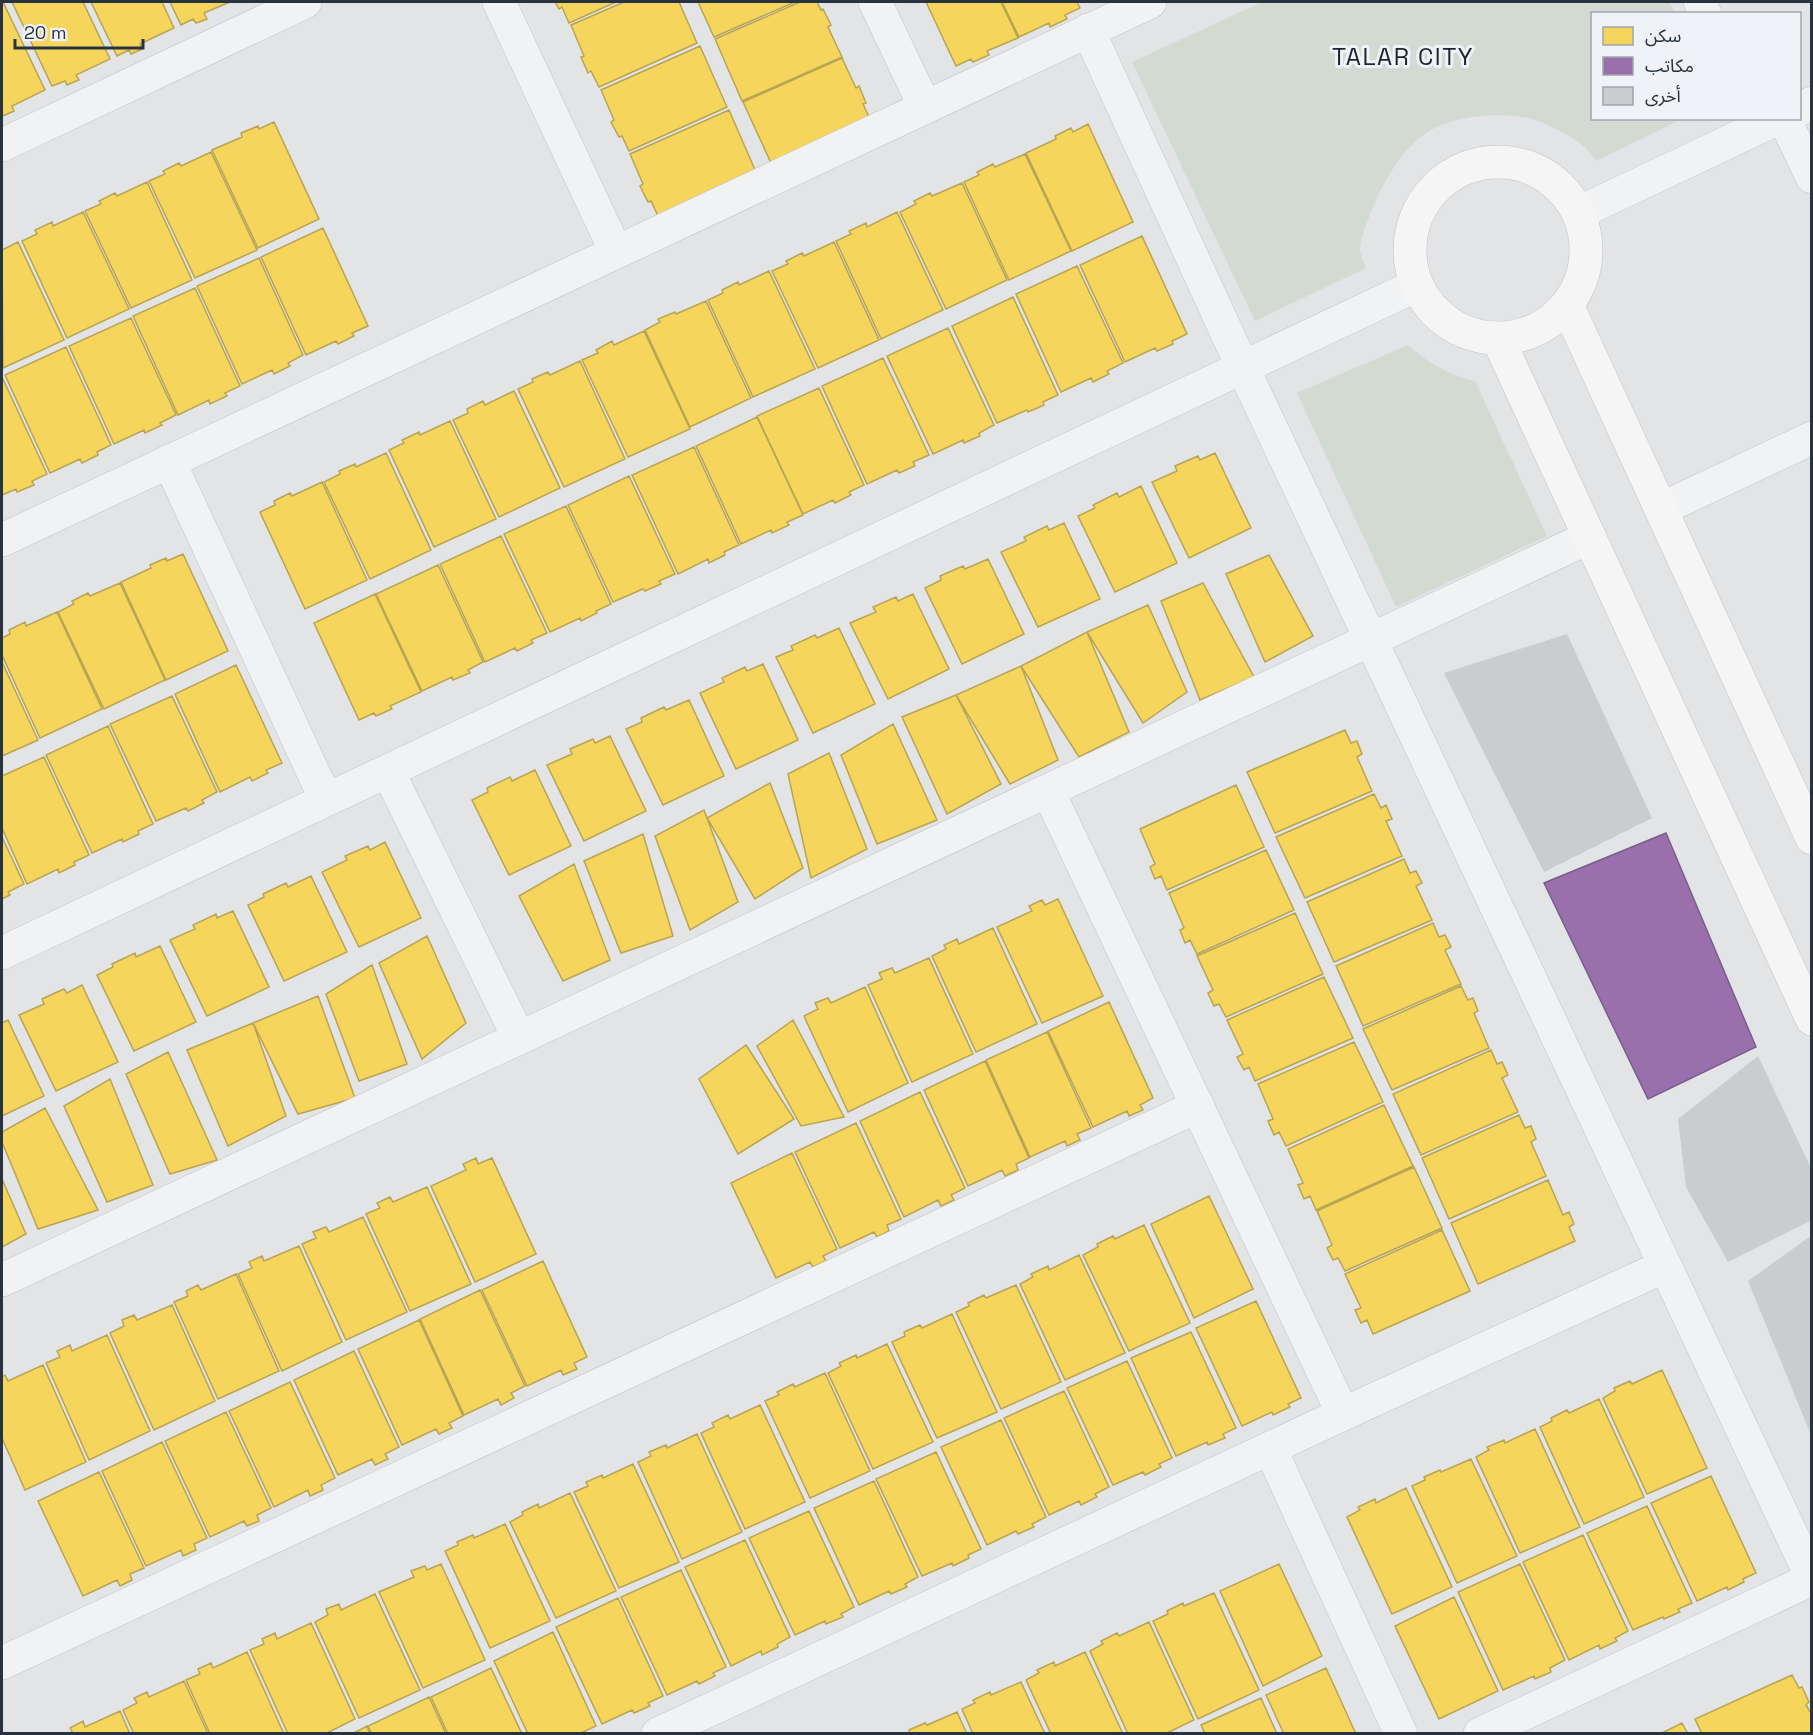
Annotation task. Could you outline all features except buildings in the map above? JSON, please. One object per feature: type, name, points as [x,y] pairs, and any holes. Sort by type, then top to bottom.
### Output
[{"type":"street","points":[[2,145],[305,2]]},
{"type":"street","points":[[498,2],[616,252]]},
{"type":"street","points":[[875,2],[925,107]]},
{"type":"street","points":[[2,540],[1150,2]]},
{"type":"street","points":[[1088,30],[1370,640],[1812,1578],[1492,1731]]},
{"type":"street","points":[[1578,213],[1767,121],[1812,177]]},
{"type":"street","points":[[1508,162],[1538,171],[1562,188],[1578,213],[1586,241],[1584,271],[1573,298],[1552,321],[1527,334],[1498,339],[1470,334],[1444,321],[1424,301],[1412,274],[1409,246],[1415,218],[1430,193],[1452,175],[1479,164],[1508,162]]},
{"type":"street","points":[[2,953],[1417,285]]},
{"type":"street","points":[[1567,305],[1812,838]]},
{"type":"street","points":[[1498,339],[1812,1019]]},
{"type":"street","points":[[1660,509],[1812,438]]},
{"type":"street","points":[[169,461],[326,800]]},
{"type":"street","points":[[2,1280],[1590,537]]},
{"type":"street","points":[[388,771],[519,1038]]},
{"type":"street","points":[[1048,791],[1343,1414]]},
{"type":"street","points":[[2,1663],[1198,1106]]},
{"type":"street","points":[[658,1734],[1665,1266]]},
{"type":"street","points":[[1270,1448],[1401,1734]]},
{"type":"shaded area","points":[[1262,2],[1669,2],[1674,12],[1591,12],[1591,120],[1680,120],[1596,161],[1585,148],[1570,137],[1548,125],[1528,118],[1501,115],[1473,117],[1459,119],[1433,129],[1414,143],[1393,168],[1377,197],[1360,245],[1360,253],[1366,268],[1255,321],[1132,62]]},
{"type":"shaded area","points":[[1408,345],[1439,368],[1475,381],[1547,536],[1396,607],[1297,393]]},
{"type":"district","name":"TALAR CITY","points":[[1403,56]]}]
